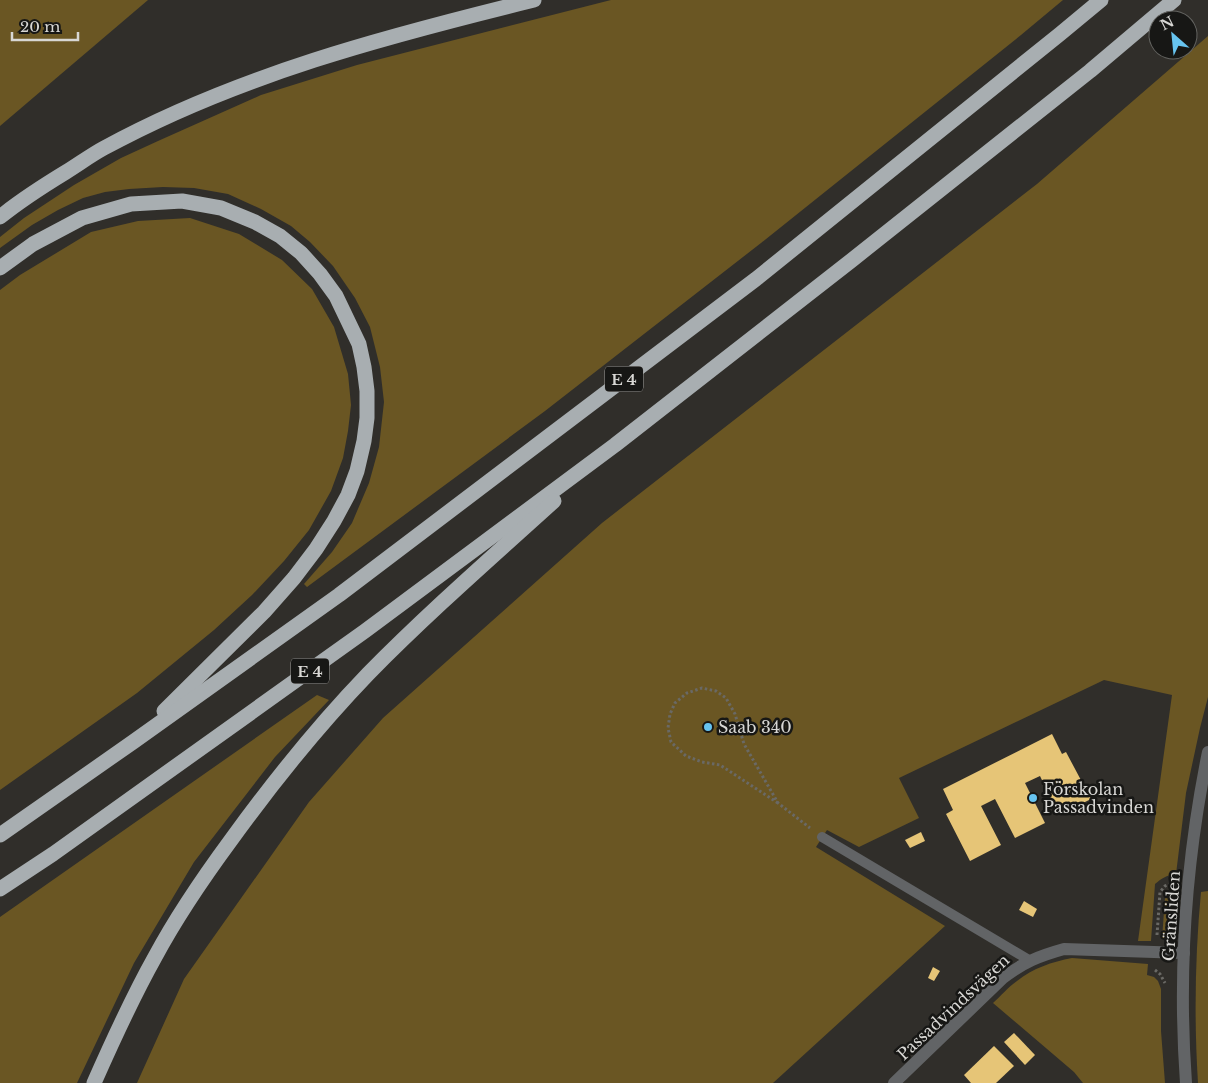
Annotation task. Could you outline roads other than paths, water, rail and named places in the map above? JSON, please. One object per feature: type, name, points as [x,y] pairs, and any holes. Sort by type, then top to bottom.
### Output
[{"type":"highway","points":[[0,217],[44,186],[104,148],[214,96],[360,45],[534,0]]},
{"type":"highway","name":"E 4","points":[[0,835],[339,595],[756,279],[1101,0]]},
{"type":"highway","name":"E 4","points":[[0,889],[53,854],[365,631],[615,446],[1074,84],[1174,0]]},
{"type":"highway","points":[[0,268],[33,244],[82,218],[131,204],[182,201],[221,208],[255,222],[280,236],[301,253],[336,296],[359,344],[367,391],[367,418],[364,442],[357,471],[348,495],[334,521],[316,550],[264,612],[133,742]]},
{"type":"highway","points":[[94,1083],[118,1029],[155,956],[198,886],[246,819],[301,748],[368,674],[615,446]]},
{"type":"street","name":"Gränsliden","points":[[1186,1083],[1183,1042],[1184,953],[1191,865],[1201,787],[1208,752]]},
{"type":"street","name":"Passadvindsvägen","points":[[894,1083],[1003,978],[1029,960],[1064,949],[1184,953]]},
{"type":"lane","points":[[822,837],[1029,960]]},
{"type":"place","name":"Saab 340","points":[[708,727]]},
{"type":"place","name":"Förskolan Passadvinden","points":[[1033,798]]}]
